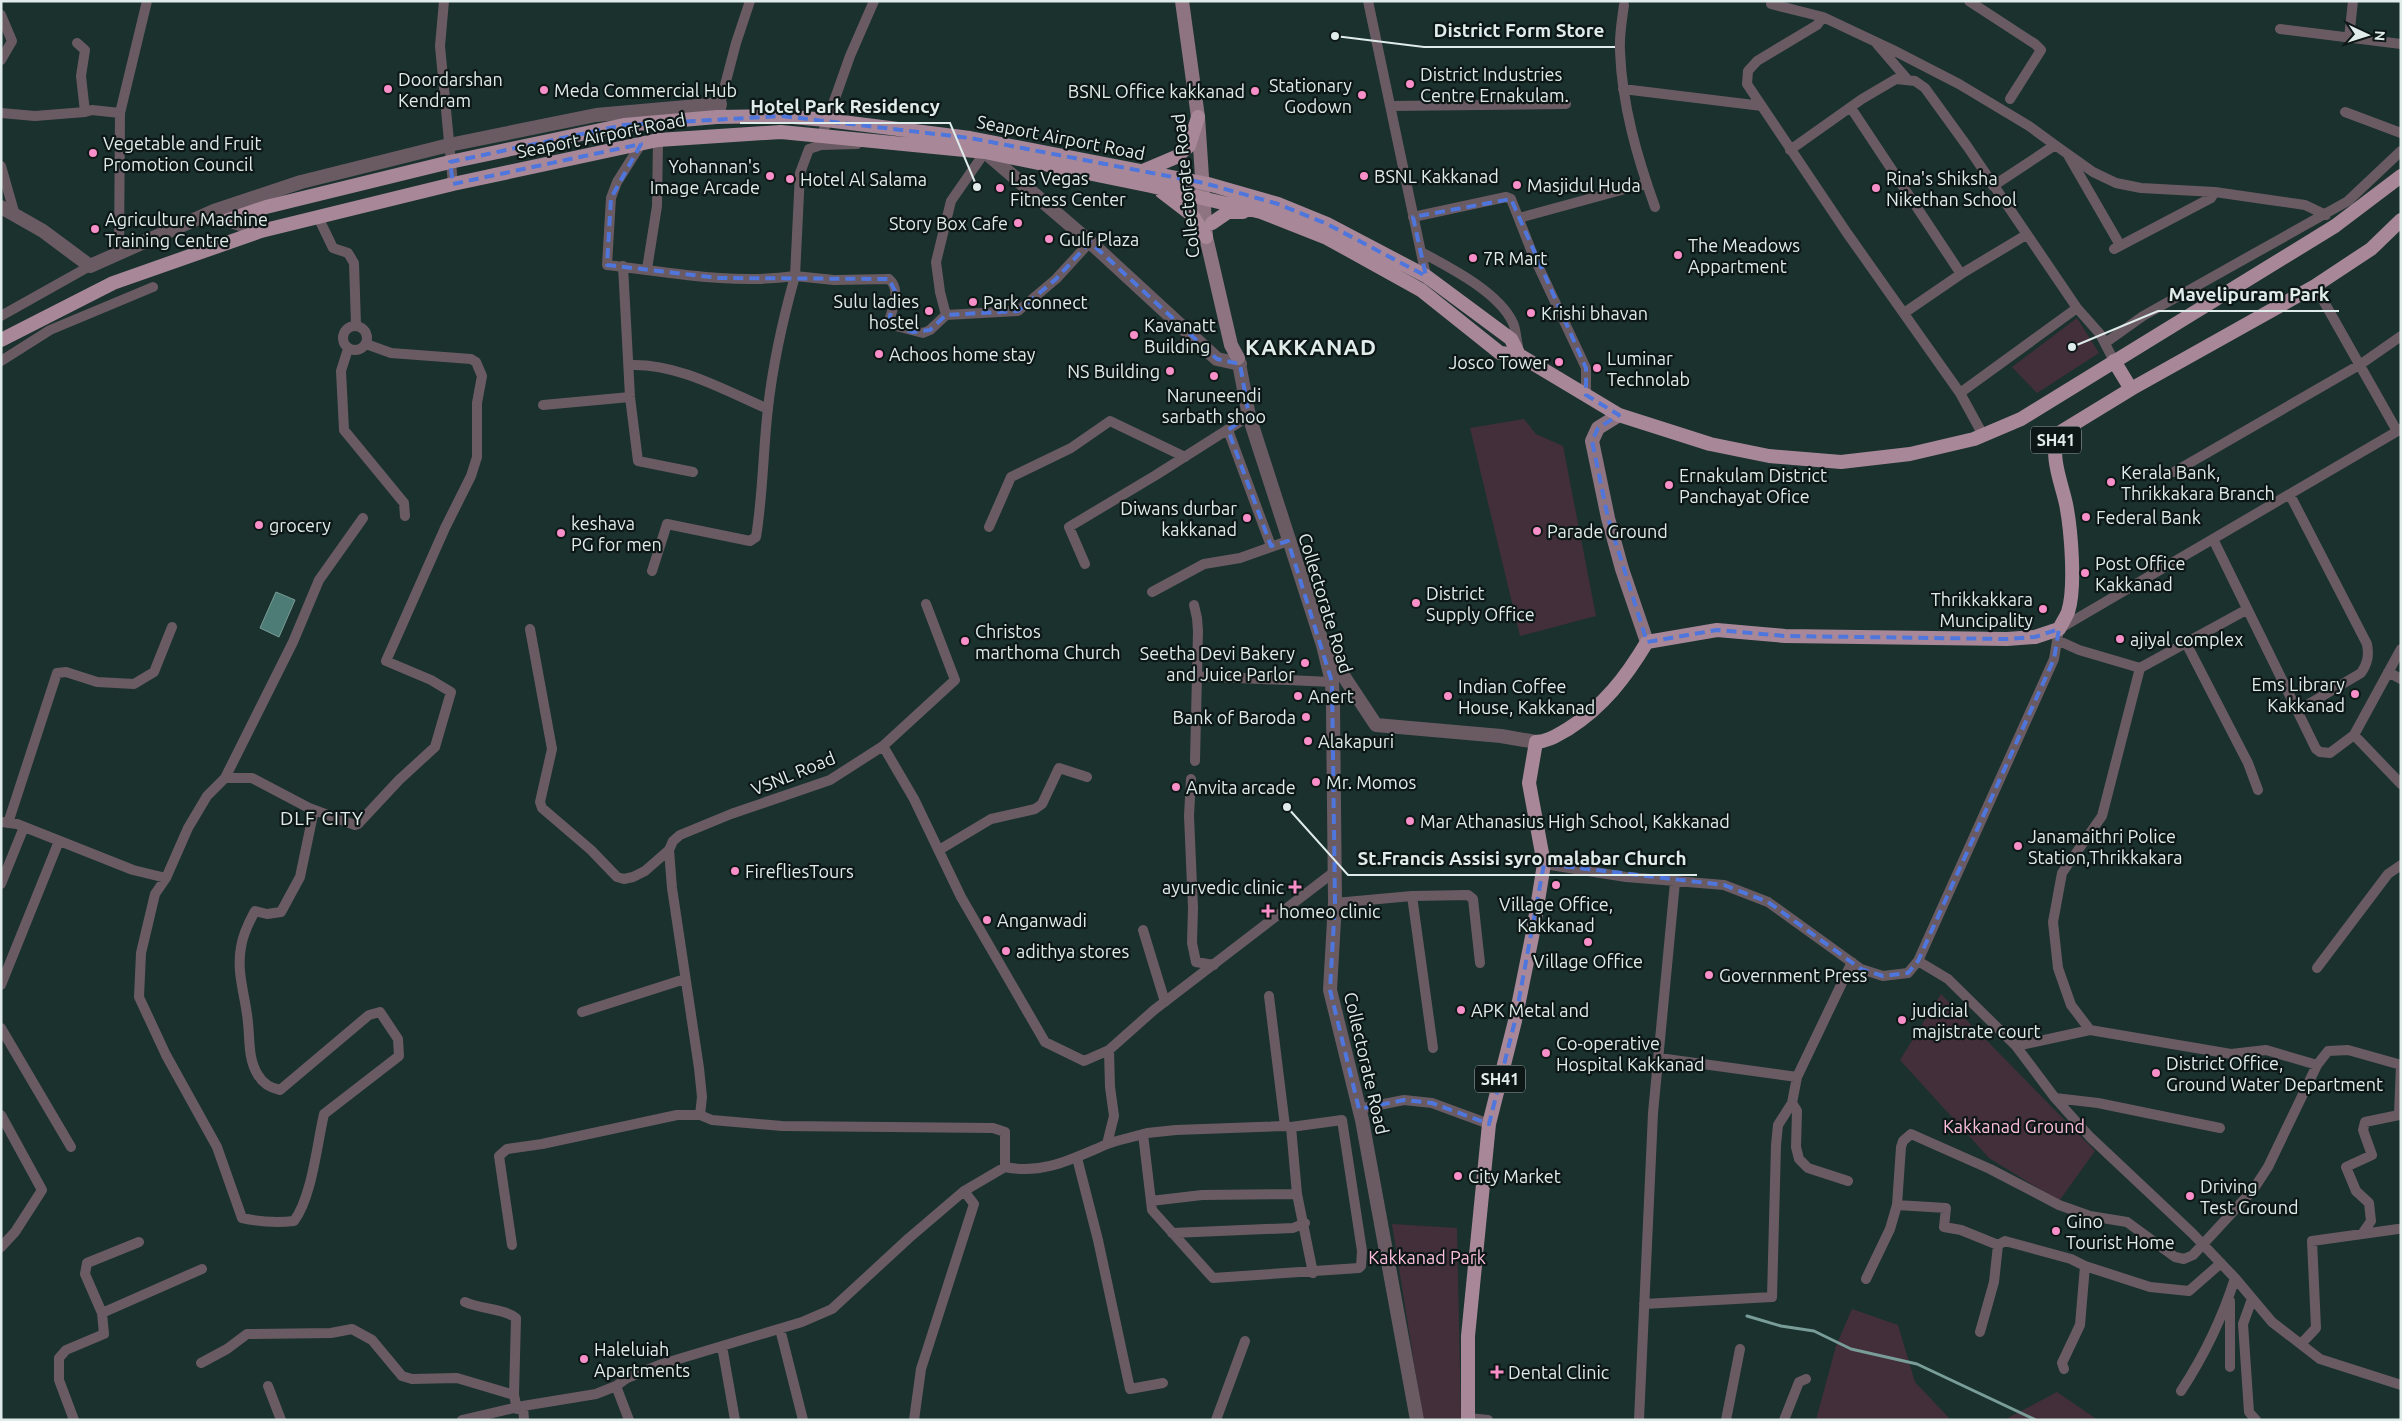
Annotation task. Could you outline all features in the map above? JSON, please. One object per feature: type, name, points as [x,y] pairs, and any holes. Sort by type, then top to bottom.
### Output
[{"type":"main road","name":"Collectorate Road","points":[[1182,1],[1207,184],[1206,237],[1231,345],[1237,362]]},
{"type":"main road","name":"Seaport Airport Road","points":[[228,220],[266,207],[450,162],[624,125],[719,111],[826,120],[970,138],[1207,184],[1278,204],[1327,224],[1426,276],[1511,339],[1519,355]]},
{"type":"main road","points":[[1142,171],[1176,158],[1189,146],[1198,117]]},
{"type":"main road","name":"Seaport Airport Road","points":[[1,340],[114,283],[261,231],[452,184],[658,140],[761,132],[822,135],[985,152],[1151,186],[1261,212],[1327,238],[1421,290],[1500,353],[1519,355],[1619,415],[1710,444],[1769,456],[1841,462],[1910,454],[1983,435],[2021,419],[2335,226],[2401,176]]},
{"type":"main road","points":[[1151,186],[1173,199],[1192,215],[1206,237]]},
{"type":"main road","points":[[1207,200],[1212,223],[1212,237],[1238,343],[1237,362]]},
{"type":"main road","points":[[1212,223],[1228,212],[1261,212]]},
{"type":"main road","name":"SH41","points":[[2058,634],[2068,611],[2072,569],[2066,507],[2056,458],[2056,440],[2059,433],[2130,389],[2315,286],[2371,249],[2401,220]]},
{"type":"main road","points":[[2114,361],[2130,389]]},
{"type":"main road","points":[[1619,415],[1598,428],[1592,441],[1608,518],[1622,569],[1648,642]]},
{"type":"main road","points":[[1536,742],[1548,741],[1590,715],[1622,681],[1648,642],[1717,630],[1785,636],[2007,639],[2058,634]]},
{"type":"main road","name":"SH41","points":[[1468,1419],[1468,1336],[1489,1124],[1520,995],[1544,864],[1529,783],[1536,742]]},
{"type":"street","points":[[119,253],[120,113],[147,1]]},
{"type":"street","points":[[444,1],[440,46],[452,184]]},
{"type":"street","points":[[1,316],[90,266],[119,253],[214,211],[301,182],[449,145],[596,115],[719,111],[736,43],[750,1]]},
{"type":"street","points":[[822,135],[826,120],[874,1]]},
{"type":"street","points":[[1368,1],[1426,276]]},
{"type":"street","points":[[1969,1],[2035,44],[2041,50],[2010,99]]},
{"type":"street","points":[[2349,38],[2353,1]]},
{"type":"street","points":[[1771,4],[1823,17],[1959,84],[2029,126],[2093,172],[2116,183],[2141,188],[2215,192],[2305,205],[2326,215]]},
{"type":"street","points":[[1624,5],[1619,49],[1623,89],[1637,158],[1656,207]]},
{"type":"street","points":[[1,15],[12,41],[1,60]]},
{"type":"street","points":[[1823,17],[1817,25],[1756,60],[1748,71],[1747,84],[1790,150],[1960,392],[1983,435]]},
{"type":"street","points":[[2280,29],[2401,44]]},
{"type":"street","points":[[1876,42],[1907,79]]},
{"type":"street","points":[[77,43],[85,50],[81,76],[85,94],[85,112]]},
{"type":"street","points":[[1790,150],[1896,79],[1915,81],[1925,88],[1967,146],[2077,308],[2100,334],[2114,361]]},
{"type":"street","points":[[1623,89],[1762,106]]},
{"type":"street","points":[[1390,106],[1566,104]]},
{"type":"street","points":[[1851,108],[1961,274]]},
{"type":"street","points":[[1,113],[35,116],[92,110],[120,113]]},
{"type":"street","points":[[2345,112],[2401,133]]},
{"type":"street","points":[[647,269],[657,206],[658,140]]},
{"type":"street","points":[[652,571],[667,524],[750,540],[755,539],[763,476],[768,409],[786,310],[795,276],[800,173],[809,149],[821,145],[854,145],[870,141]]},
{"type":"street","points":[[640,144],[616,182],[611,198],[607,265],[719,278],[795,276],[834,280],[889,279],[896,286],[896,293],[888,324],[913,332],[923,333],[930,330],[946,315],[1018,311],[1056,279],[1090,242]]},
{"type":"street","points":[[1993,186],[2055,145]]},
{"type":"street","points":[[2105,343],[2144,316],[2348,201],[2401,151]]},
{"type":"street","points":[[946,315],[940,292],[936,262],[951,202],[985,152],[1090,242],[1217,359],[1237,362]]},
{"type":"street","points":[[2066,152],[2117,247],[2211,198],[2215,192]]},
{"type":"street","points":[[1,166],[15,214]]},
{"type":"street","points":[[1519,218],[1647,183]]},
{"type":"street","points":[[1413,217],[1506,197],[1511,198],[1533,255],[1586,368],[1586,395]]},
{"type":"street","points":[[1,207],[43,231],[90,266]]},
{"type":"street","points":[[214,211],[228,220],[261,231]]},
{"type":"street","points":[[318,217],[334,248],[348,253],[354,263],[356,325]]},
{"type":"street","points":[[1904,313],[1961,274],[2026,235]]},
{"type":"street","points":[[1421,252],[1477,284],[1502,308],[1514,323],[1519,355]]},
{"type":"street","points":[[623,266],[630,397],[638,461],[693,472]]},
{"type":"street","points":[[1544,864],[1626,877],[1724,886],[1768,902],[1861,970],[1883,976],[1908,973],[1918,961],[2054,659],[2058,634],[2212,540],[2399,430],[2315,286]]},
{"type":"street","points":[[1,361],[50,330],[153,287]]},
{"type":"street","points":[[1960,392],[2077,308]]},
{"type":"street","points":[[356,325],[366,332],[366,344],[361,349],[355,351],[348,349],[342,337],[350,326],[356,325]]},
{"type":"street","points":[[2174,472],[2361,364],[2401,336]]},
{"type":"street","points":[[225,778],[252,778],[314,810],[348,824],[358,824],[399,780],[435,748],[451,692],[431,680],[386,661],[471,476],[477,458],[480,370],[476,362],[471,359],[391,353],[366,344]]},
{"type":"street","points":[[348,349],[341,371],[344,430],[404,503],[405,516]]},
{"type":"street","name":"Collectorate Road","points":[[1237,362],[1249,416],[1323,645],[1332,682],[1335,903],[1330,990],[1359,1109],[1417,1420]]},
{"type":"street","points":[[629,365],[645,364],[682,372],[768,409]]},
{"type":"street","points":[[542,405],[630,397]]},
{"type":"street","points":[[1085,564],[1069,527],[1249,416]]},
{"type":"street","points":[[988,527],[1011,477],[1071,448],[1110,421],[1185,457]]},
{"type":"street","points":[[1228,430],[1271,546]]},
{"type":"street","points":[[2290,495],[2367,644],[2369,652],[2362,673],[2297,711]]},
{"type":"street","points":[[314,810],[300,877],[281,912],[267,914],[255,911],[247,927],[241,947],[239,978],[248,1022],[250,1058],[258,1076],[269,1088],[280,1090],[370,1014],[380,1012],[398,1039],[399,1056],[324,1114],[301,1212],[294,1221],[275,1223],[242,1218],[217,1147],[166,1054],[139,997],[142,953],[154,894],[166,878],[188,828],[202,804],[207,796],[225,778],[293,642],[319,580],[363,518]]},
{"type":"street","points":[[2212,540],[2297,711],[2320,752],[2330,753],[2354,735],[2401,650]]},
{"type":"street","points":[[1152,592],[1204,564],[1240,558],[1288,541]]},
{"type":"street","name":"VSNL Road","points":[[530,629],[552,749],[540,802],[542,808],[591,850],[617,877],[624,879],[645,871],[669,850],[673,841],[680,835],[731,814],[830,780],[883,746],[955,680],[926,604]]},
{"type":"street","points":[[1194,605],[1198,618],[1195,761]]},
{"type":"street","points":[[2058,634],[2079,650],[2140,668],[2246,610]]},
{"type":"street","points":[[166,878],[133,870],[24,827],[5,822],[57,673],[66,672],[97,682],[134,684],[154,672],[172,627]]},
{"type":"street","points":[[2186,643],[2248,763],[2258,790]]},
{"type":"street","points":[[1323,645],[1376,725],[1501,736],[1536,742]]},
{"type":"street","points":[[2090,1030],[2071,1005],[2058,968],[2053,922],[2062,873],[2102,816],[2140,668]]},
{"type":"street","points":[[2388,672],[2401,679]]},
{"type":"street","points":[[1196,676],[1332,682]]},
{"type":"street","points":[[2354,735],[2401,784]]},
{"type":"street","points":[[883,746],[914,798],[961,897],[1045,1042],[1084,1061],[1109,1050],[1165,1002],[1334,872]]},
{"type":"street","points":[[939,850],[991,819],[1035,809],[1042,804],[1060,768],[1087,777]]},
{"type":"street","points":[[1191,779],[1189,816],[1193,908],[1192,943],[1196,962],[1214,965]]},
{"type":"street","points":[[1,884],[24,827]]},
{"type":"street","points":[[1,985],[59,841]]},
{"type":"street","points":[[669,850],[702,1097],[700,1115]]},
{"type":"street","points":[[2317,968],[2388,874],[2401,865]]},
{"type":"street","points":[[1639,1420],[1653,1113],[1675,882]]},
{"type":"street","points":[[1335,903],[1412,896],[1468,895],[1473,900],[1480,963]]},
{"type":"street","points":[[1412,896],[1433,1048]]},
{"type":"street","points":[[1143,930],[1165,1002]]},
{"type":"street","points":[[1918,961],[1948,979],[2016,1046],[2055,1098],[2090,1137],[2138,1179],[2203,1244],[2272,1322],[2320,1359],[2401,1385]]},
{"type":"street","points":[[1644,1304],[1772,1297],[1778,1125],[1792,1103],[1797,1077],[1852,962]]},
{"type":"street","points":[[582,1012],[685,978]]},
{"type":"street","points":[[1268,996],[1297,1194],[1305,1223],[1313,1273]]},
{"type":"street","points":[[1,1028],[71,1148]]},
{"type":"street","points":[[2016,1046],[2090,1030],[2231,1054],[2266,1050],[2317,1065]]},
{"type":"street","points":[[1107,1144],[1114,1116],[1109,1050]]},
{"type":"street","points":[[1866,1279],[1890,1229],[1897,1205],[1901,1147],[1903,1141],[1911,1134],[1990,1169],[2059,1206],[2090,1216],[2127,1222],[2175,1257],[2184,1259],[2192,1255],[2203,1244],[2253,1190],[2268,1167],[2317,1065],[2328,1051],[2348,1050],[2401,1065],[2399,1115],[2364,1122],[2363,1130],[2372,1155],[2346,1167],[2356,1191],[2369,1203],[2371,1221],[2362,1234]]},
{"type":"street","points":[[1659,1058],[1797,1077]]},
{"type":"street","points":[[2055,1098],[2098,1103],[2220,1128]]},
{"type":"street","points":[[1359,1109],[1404,1100],[1432,1103],[1489,1124]]},
{"type":"street","points":[[1792,1103],[1797,1111],[1796,1147],[1799,1159],[1808,1168],[1848,1181]]},
{"type":"street","points":[[512,1245],[499,1156],[507,1149],[542,1144],[676,1114],[700,1115],[712,1120],[782,1126],[993,1128],[1005,1132],[1006,1167]]},
{"type":"street","points":[[1,1116],[42,1190],[16,1232],[1,1247]]},
{"type":"street","points":[[462,1420],[520,1407],[596,1394],[616,1386],[627,1378],[662,1364],[780,1329],[832,1309],[908,1238],[964,1191],[1006,1167],[1022,1171],[1062,1164],[1107,1144],[1143,1134],[1176,1130],[1288,1127],[1342,1120],[1363,1261],[1360,1268],[1313,1273],[1213,1278],[1152,1210],[1143,1134]]},
{"type":"street","points":[[1078,1158],[1098,1240],[1130,1389],[1163,1383]]},
{"type":"street","points":[[914,1420],[921,1369],[974,1204],[964,1191]]},
{"type":"street","points":[[1151,1201],[1202,1195],[1297,1194]]},
{"type":"street","points":[[1897,1205],[1946,1208],[1944,1227],[1961,1230],[1998,1245]]},
{"type":"street","points":[[1172,1233],[1293,1228],[1305,1223]]},
{"type":"street","points":[[2301,1344],[2316,1328],[2312,1241],[2398,1229]]},
{"type":"street","points":[[1998,1245],[2004,1241],[2017,1243],[2071,1259],[2085,1266],[2150,1287],[2189,1291],[2221,1263]]},
{"type":"street","points":[[74,1420],[60,1380],[59,1358],[66,1350],[104,1334],[102,1313],[86,1274],[87,1263],[139,1242]]},
{"type":"street","points":[[1980,1332],[1994,1282],[1998,1245]]},
{"type":"street","points":[[2064,1369],[2062,1363],[2080,1325],[2085,1266]]},
{"type":"street","points":[[102,1313],[202,1270]]},
{"type":"street","points":[[2181,1392],[2198,1366],[2222,1318],[2235,1278]]},
{"type":"street","points":[[2230,1295],[2230,1367]]},
{"type":"street","points":[[2252,1299],[2242,1324],[2249,1412],[2256,1420]]},
{"type":"street","points":[[465,1302],[480,1309],[510,1313],[516,1318],[514,1395],[524,1420]]},
{"type":"street","points":[[201,1363],[227,1349],[247,1334],[331,1333],[352,1329],[372,1340],[402,1376],[412,1379],[457,1378],[514,1395]]},
{"type":"street","points":[[780,1329],[803,1420]]},
{"type":"street","points":[[1216,1420],[1245,1341]]},
{"type":"street","points":[[722,1346],[734,1420]]},
{"type":"street","points":[[1726,1420],[1740,1348]]},
{"type":"street","points":[[1784,1420],[1799,1382],[1806,1379]]},
{"type":"street","points":[[268,1386],[281,1420]]},
{"type":"street","points":[[616,1386],[627,1420]]},
{"type":"street","points":[[1468,1419],[1488,1420]]},
{"type":"highlighted area","points":[[782,116],[970,138],[1204,183],[1278,204],[1327,224],[1426,276],[1413,217],[1511,199],[1586,368],[1586,395],[1619,415],[1598,428],[1592,441],[1608,518],[1647,642],[1717,630],[1785,636],[2007,639],[2035,637],[2059,629],[2054,659],[1918,961],[1908,973],[1883,976],[1861,969],[1768,902],[1724,885],[1544,864],[1515,1021],[1489,1124],[1432,1103],[1404,1100],[1359,1109],[1330,990],[1335,903],[1332,682],[1288,541],[1271,546],[1228,430],[1249,416],[1240,364],[1217,359],[1090,242],[1056,279],[1018,311],[946,315],[930,330],[913,332],[888,324],[896,293],[889,279],[719,278],[607,265],[611,198],[641,144],[453,184],[450,162],[624,125]]},
{"type":"green space","points":[[2077,318],[2099,353],[2037,393],[2012,367]]},
{"type":"green space","name":"Parade Ground","points":[[1524,419],[1536,434],[1563,446],[1596,616],[1520,636],[1470,428]]},
{"type":"green space","name":"Kakkanad Ground","points":[[1941,994],[2095,1151],[2059,1201],[1989,1158],[1900,1060]]},
{"type":"green space","name":"Kakkanad Park","points":[[1392,1224],[1457,1228],[1461,1420],[1423,1420]]},
{"type":"green space","points":[[1852,1309],[1898,1325],[1915,1382],[1951,1420],[1816,1420],[1836,1346]]},
{"type":"green space","points":[[2057,1392],[2098,1420],[2004,1420]]},
{"type":"water","points":[[276,592],[295,600],[279,637],[260,628]]},
{"type":"waterway","points":[[1747,1316],[1781,1326],[1814,1331],[1851,1349],[1917,1364],[2036,1420]]},
{"type":"place","name":"District Form Store","points":[[1335,36]]},
{"type":"place","name":"District Industries Centre Ernakulam.","points":[[1410,84]]},
{"type":"place","name":"Doordarshan Kendram","points":[[388,89]]},
{"type":"place","name":"Meda Commercial Hub","points":[[544,90]]},
{"type":"place","name":"BSNL Office kakkanad","points":[[1255,91]]},
{"type":"place","name":"Stationary Godown","points":[[1362,95]]},
{"type":"place","name":"Vegetable and Fruit Promotion Council","points":[[93,153]]},
{"type":"place","name":"Yohannan's Image Arcade","points":[[770,176]]},
{"type":"place","name":"BSNL Kakkanad","points":[[1364,176]]},
{"type":"place","name":"Hotel Al Salama","points":[[790,179]]},
{"type":"place","name":"Masjidul Huda","points":[[1517,185]]},
{"type":"place","name":"Hotel Park Residency","points":[[977,187]]},
{"type":"place","name":"Las Vegas Fitness Center","points":[[1000,188]]},
{"type":"place","name":"Rina's Shiksha Nikethan School","points":[[1876,188]]},
{"type":"place","name":"Story Box Cafe","points":[[1018,223]]},
{"type":"place","name":"Agriculture Machine Training Centre","points":[[95,229]]},
{"type":"place","name":"Gulf Plaza","points":[[1049,239]]},
{"type":"place","name":"The Meadows Appartment","points":[[1678,255]]},
{"type":"place","name":"7R Mart","points":[[1473,258]]},
{"type":"place","name":"Park connect","points":[[973,302]]},
{"type":"place","name":"Sulu ladies hostel","points":[[929,311]]},
{"type":"place","name":"Krishi bhavan","points":[[1531,313]]},
{"type":"place","name":"Kavanatt Building","points":[[1134,335]]},
{"type":"place","name":"Mavelipuram Park","points":[[2072,347]]},
{"type":"place","name":"Achoos home stay","points":[[879,354]]},
{"type":"place","name":"Josco Tower","points":[[1559,362]]},
{"type":"place","name":"Luminar Technolab","points":[[1597,368]]},
{"type":"place","name":"NS Building","points":[[1170,371]]},
{"type":"place","name":"Naruneendi sarbath shoo","points":[[1214,376]]},
{"type":"place","name":"Kerala Bank, Thrikkakara Branch","points":[[2111,482]]},
{"type":"place","name":"Ernakulam District Panchayat Ofice","points":[[1669,485]]},
{"type":"place","name":"Federal Bank","points":[[2086,517]]},
{"type":"place","name":"Diwans durbar kakkanad","points":[[1247,518]]},
{"type":"place","name":"grocery","points":[[259,525]]},
{"type":"place","name":"Parade Ground","points":[[1537,531]]},
{"type":"place","name":"keshava PG for men","points":[[561,533]]},
{"type":"place","name":"Post Office Kakkanad","points":[[2085,573]]},
{"type":"place","name":"District Supply Office","points":[[1416,603]]},
{"type":"place","name":"Thrikkakkara Muncipality","points":[[2043,609]]},
{"type":"place","name":"ajiyal complex","points":[[2120,639]]},
{"type":"place","name":"Christos marthoma Church","points":[[965,641]]},
{"type":"place","name":"Seetha Devi Bakery and Juice Parlor","points":[[1305,663]]},
{"type":"place","name":"Ems Library Kakkanad","points":[[2355,694]]},
{"type":"place","name":"Anert","points":[[1298,696]]},
{"type":"place","name":"Indian Coffee House, Kakkanad","points":[[1448,696]]},
{"type":"place","name":"Bank of Baroda","points":[[1306,717]]},
{"type":"place","name":"Alakapuri","points":[[1308,741]]},
{"type":"place","name":"Mr. Momos","points":[[1316,782]]},
{"type":"place","name":"Anvita arcade","points":[[1176,787]]},
{"type":"place","name":"St.Francis Assisi syro malabar Church","points":[[1287,807]]},
{"type":"place","name":"Mar Athanasius High School, Kakkanad","points":[[1410,821]]},
{"type":"place","name":"Janamaithri Police Station,Thrikkakara","points":[[2018,846]]},
{"type":"place","name":"FirefliesTours","points":[[735,871]]},
{"type":"place","name":"Village Office, Kakkanad","points":[[1556,885]]},
{"type":"place","name":"ayurvedic clinic","points":[[1295,887]]},
{"type":"place","name":"homeo clinic","points":[[1268,911]]},
{"type":"place","name":"Anganwadi","points":[[987,920]]},
{"type":"place","name":"Village Office","points":[[1588,942]]},
{"type":"place","name":"adithya stores","points":[[1006,951]]},
{"type":"place","name":"Government Press","points":[[1709,975]]},
{"type":"place","name":"APK Metal and","points":[[1461,1010]]},
{"type":"place","name":"judicial majistrate court","points":[[1902,1020]]},
{"type":"place","name":"Co-operative Hospital Kakkanad","points":[[1546,1053]]},
{"type":"place","name":"District Office, Ground Water Department","points":[[2156,1073]]},
{"type":"place","name":"City Market","points":[[1458,1176]]},
{"type":"place","name":"Driving Test Ground","points":[[2190,1196]]},
{"type":"place","name":"Gino Tourist Home","points":[[2056,1231]]},
{"type":"place","name":"Haleluiah Apartments","points":[[584,1359]]},
{"type":"place","name":"Dental Clinic","points":[[1497,1372]]},
{"type":"district","name":"KAKKANAD","points":[[1311,346]]},
{"type":"district","name":"DLF CITY","points":[[322,818]]}]
